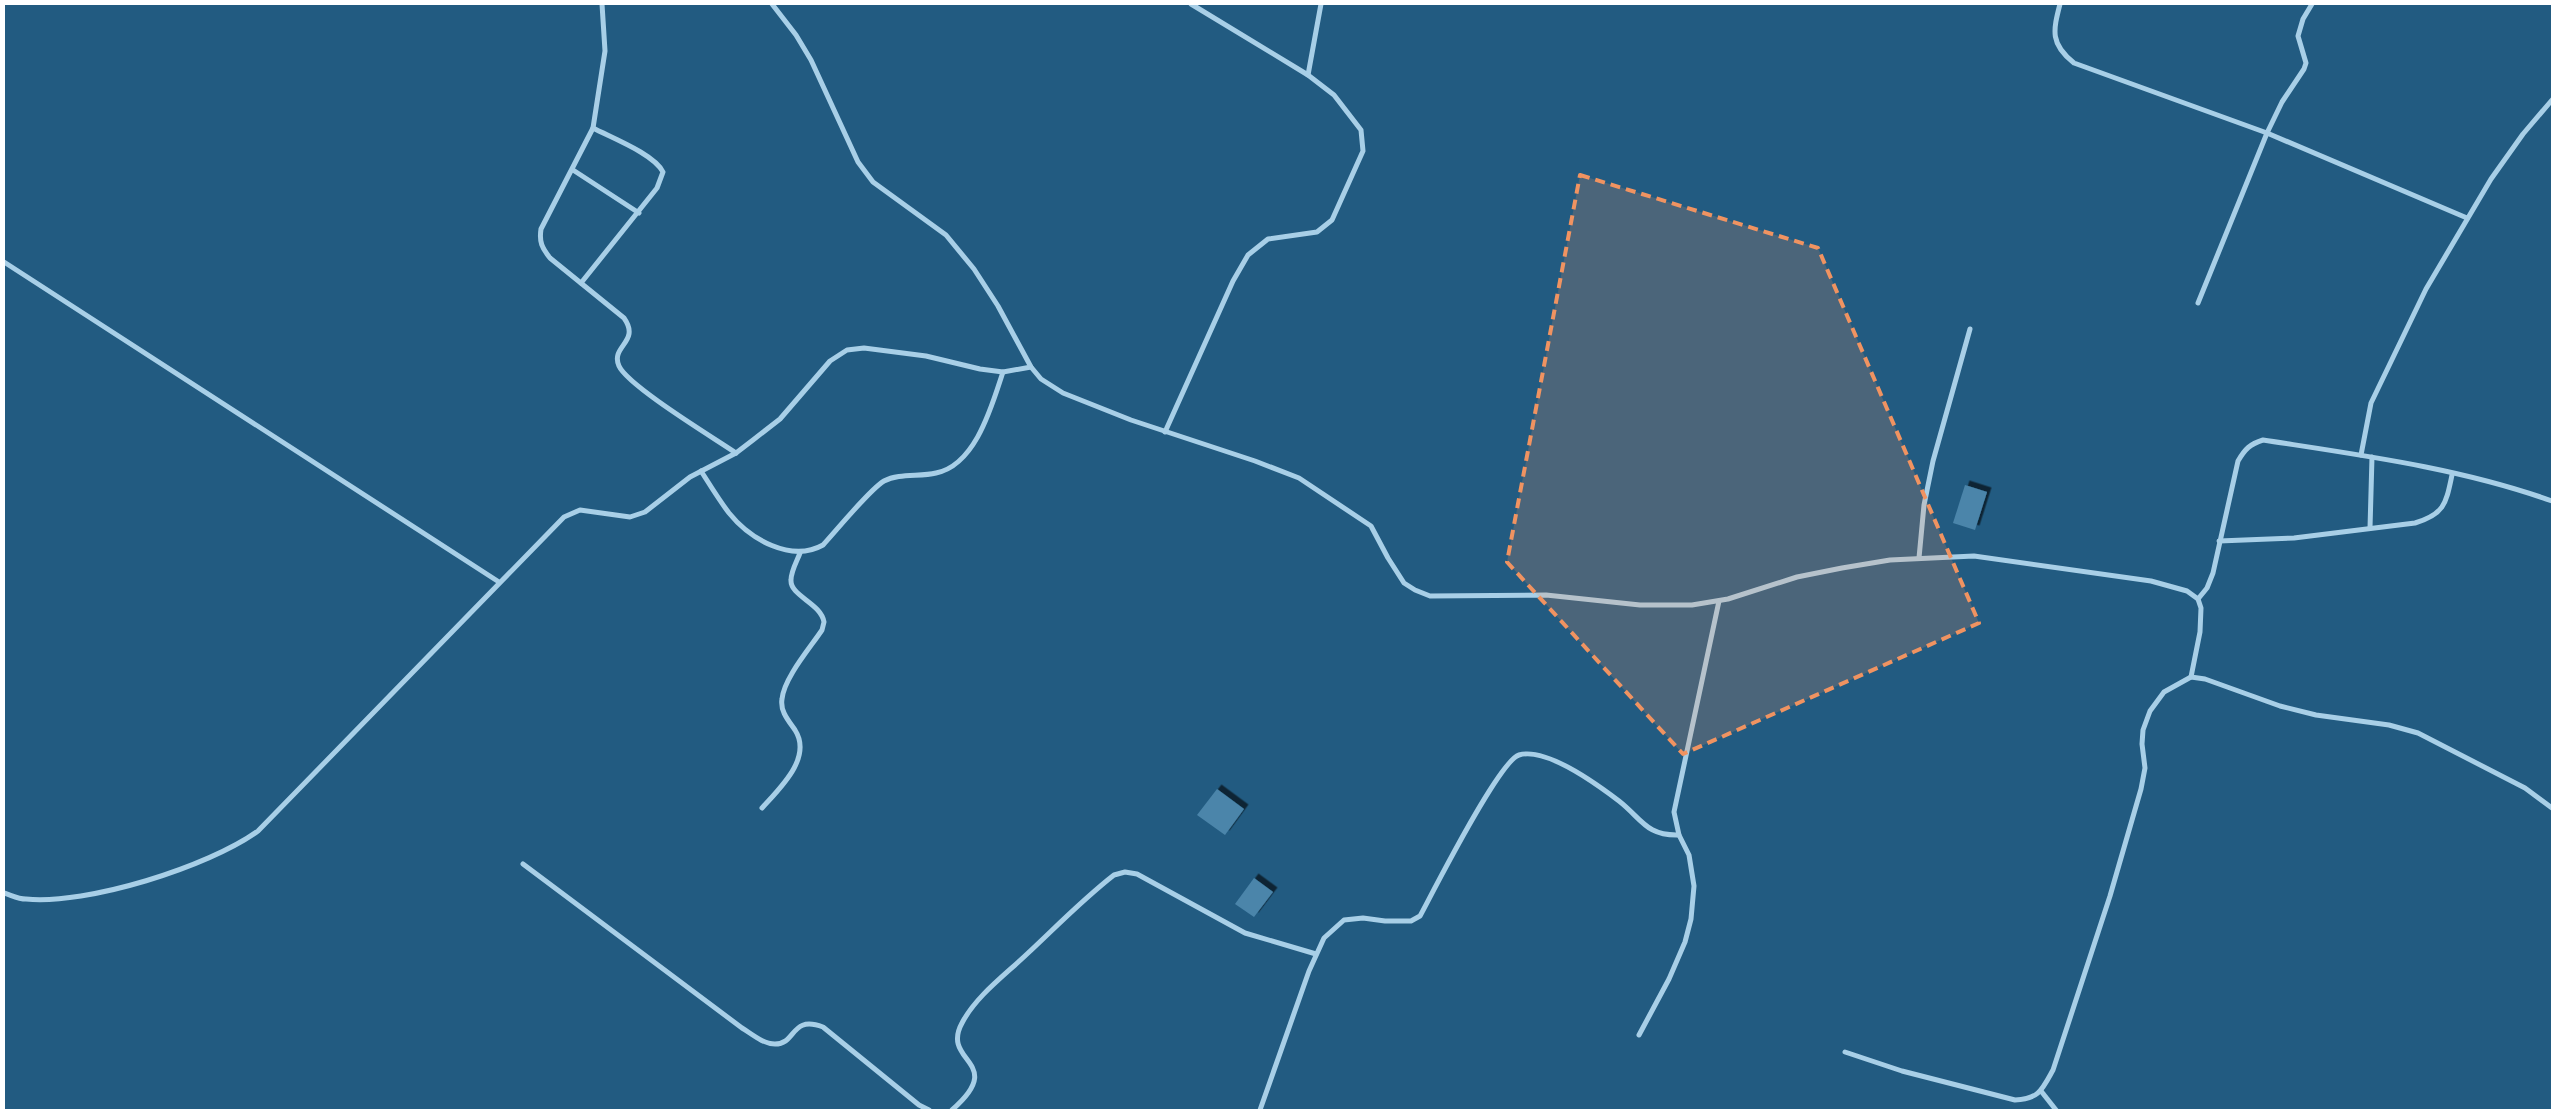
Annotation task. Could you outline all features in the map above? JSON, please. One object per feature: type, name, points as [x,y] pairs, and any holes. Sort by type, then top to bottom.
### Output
[{"type":"street","points":[[602,4],[605,51],[593,128],[541,229],[539,239],[543,250],[550,258],[624,318],[630,327],[630,335],[618,353],[618,364],[623,373],[646,392],[736,453]]},
{"type":"street","points":[[772,4],[796,35],[811,60],[858,162],[873,182],[946,235],[979,276],[1031,368],[1041,379],[1063,393],[1165,432],[1255,461],[1290,475],[1338,503],[1371,526],[1388,558],[1404,582],[1414,590],[1430,596],[1546,595],[1640,605],[1692,605],[1719,601],[1797,577],[1890,560],[1974,556],[2151,581],[2187,591],[2198,599],[2201,608],[2200,632],[2190,677]]},
{"type":"street","points":[[1165,432],[1233,281],[1248,255],[1268,239],[1317,232],[1332,220],[1351,182],[1363,151],[1361,130],[1334,94],[1308,75],[1190,4]]},
{"type":"street","points":[[1308,75],[1321,4]]},
{"type":"street","points":[[2060,4],[2055,24],[2056,42],[2060,52],[2074,63],[2267,133],[2467,218]]},
{"type":"street","points":[[2198,303],[2267,133],[2306,62],[2298,36],[2303,19],[2312,4]]},
{"type":"street","points":[[2361,456],[2371,404],[2426,288],[2467,218],[2523,134],[2552,100]]},
{"type":"street","points":[[581,283],[639,212],[662,179],[663,172],[660,166],[593,128]]},
{"type":"street","points":[[573,170],[639,212]]},
{"type":"street","points":[[4,262],[499,582]]},
{"type":"street","points":[[1919,558],[1924,505],[1933,461],[1970,329]]},
{"type":"street","points":[[4,893],[24,900],[59,900],[109,890],[210,859],[239,845],[258,831],[564,517],[580,510],[630,517],[645,512],[701,471],[736,453],[780,418],[830,361],[847,350],[864,348],[926,356],[980,369],[1003,372],[1031,368]]},
{"type":"street","points":[[701,471],[730,514],[743,526],[769,544],[790,552],[812,552],[823,545],[882,482],[903,476],[926,476],[944,472],[956,462],[981,431],[1003,372]]},
{"type":"street","points":[[2198,599],[2207,588],[2213,573],[2238,461],[2251,444],[2263,440],[2372,457],[2452,474],[2524,491],[2552,502]]},
{"type":"street","points":[[2370,528],[2372,457]]},
{"type":"street","points":[[2219,541],[2294,538],[2415,522],[2431,518],[2443,509],[2452,474]]},
{"type":"street","points":[[762,808],[789,776],[796,761],[800,744],[796,732],[784,715],[781,701],[784,688],[822,630],[824,622],[819,610],[792,585],[790,579],[800,553]]},
{"type":"street","points":[[1639,1035],[1669,979],[1685,942],[1690,919],[1694,886],[1689,855],[1679,836],[1674,812],[1719,601]]},
{"type":"street","points":[[1845,1052],[1902,1071],[2015,1100],[2029,1100],[2041,1091],[2053,1070],[2110,896],[2141,789],[2145,768],[2142,744],[2150,711],[2164,692],[2190,677],[2205,679],[2298,711],[2389,725],[2418,733],[2525,788],[2552,808]]},
{"type":"street","points":[[1260,1110],[1316,954],[1324,938],[1344,920],[1363,918],[1391,922],[1410,921],[1420,916],[1452,855],[1494,785],[1510,761],[1518,755],[1541,755],[1554,760],[1610,794],[1644,826],[1657,834],[1679,836]]},
{"type":"street","points":[[523,864],[742,1028],[765,1042],[775,1045],[785,1041],[804,1024],[813,1023],[823,1027],[919,1106],[929,1110]]},
{"type":"street","points":[[952,1110],[963,1100],[976,1079],[975,1071],[959,1047],[957,1037],[961,1023],[985,993],[1114,875],[1125,872],[1137,874],[1245,933],[1316,954]]},
{"type":"street","points":[[2041,1091],[2056,1110]]},
{"type":"highlighted area","points":[[1580,175],[1818,248],[1979,623],[1683,754],[1507,562]]},
{"type":"building","points":[[1965,485],[1987,492],[1975,530],[1953,523]]},
{"type":"building","points":[[1217,789],[1244,809],[1225,835],[1197,815]]},
{"type":"building","points":[[1254,878],[1273,892],[1254,917],[1235,904]]}]
